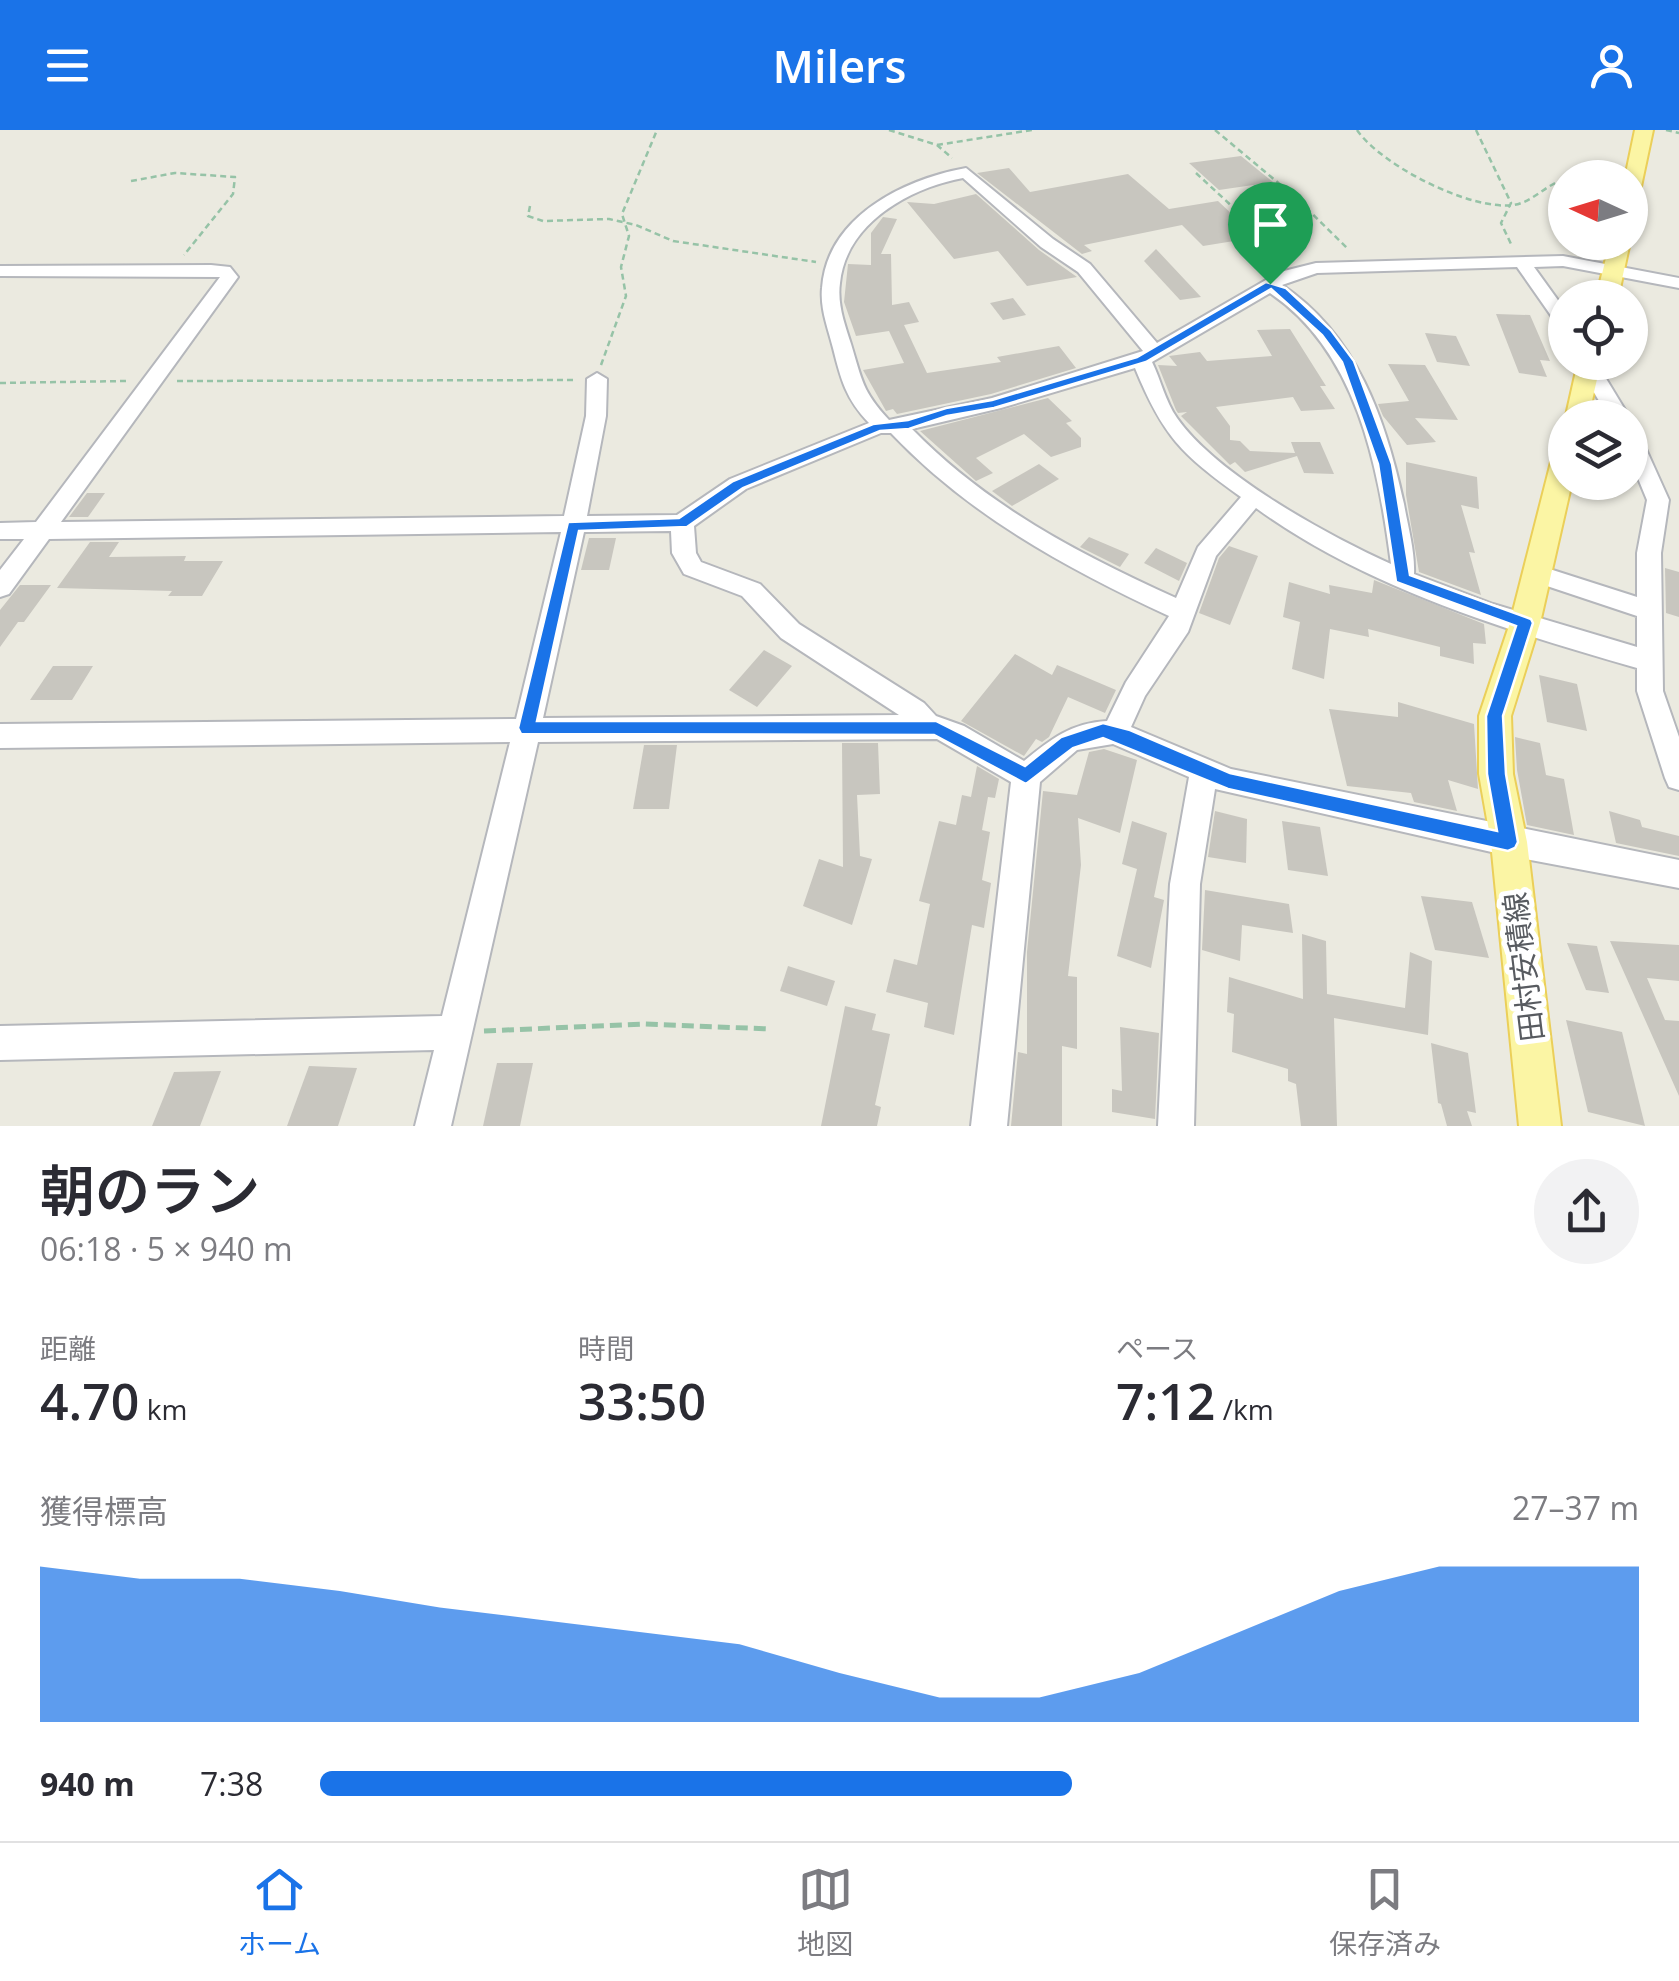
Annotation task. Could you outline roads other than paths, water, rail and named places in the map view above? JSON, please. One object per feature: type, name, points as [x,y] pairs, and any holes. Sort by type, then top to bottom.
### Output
[{"type":"main road","points":[[1638,160],[1644,130]]},
{"type":"main road","points":[[1611,280],[1616,260]]},
{"type":"main road","name":"田村安積線","points":[[1542,1126],[1508,842],[1496,774],[1495,716],[1525,623],[1555,500]]},
{"type":"street","points":[[1183,612],[1078,564],[1000,516],[944,474],[855,394],[830,309],[835,259],[872,210],[896,192],[966,172],[1047,243],[1084,268],[1148,356],[1153,393],[1170,422],[1193,448],[1254,496],[1323,542],[1402,578],[1525,623],[1650,661]]},
{"type":"street","points":[[0,531],[682,524],[738,484],[890,426],[994,404],[1148,356],[1270,284],[1303,271],[1362,265],[1563,261],[1679,282]]},
{"type":"street","points":[[1522,263],[1548,299]]},
{"type":"street","points":[[0,271],[220,270],[229,277],[0,588]]},
{"type":"street","points":[[1270,284],[1282,290],[1326,333],[1348,361],[1385,464],[1403,563],[1402,578]]},
{"type":"street","points":[[433,1126],[573,526],[596,416],[597,380]]},
{"type":"street","points":[[1648,470],[1669,513],[1650,553],[1654,708],[1679,778]]},
{"type":"street","points":[[1115,732],[1183,612],[1206,553],[1254,496]]},
{"type":"street","points":[[682,524],[684,553],[692,568],[751,590],[790,630],[915,711],[928,728]]},
{"type":"street","points":[[1537,574],[1649,610]]},
{"type":"street","points":[[0,736],[527,728],[928,728],[954,734],[1026,776]]},
{"type":"street","points":[[989,1126],[1026,776],[1084,734],[1115,732],[1228,781],[1508,842],[1679,874]]},
{"type":"street","points":[[1176,1126],[1186,884],[1204,770]]},
{"type":"street","points":[[0,1043],[454,1033]]}]
